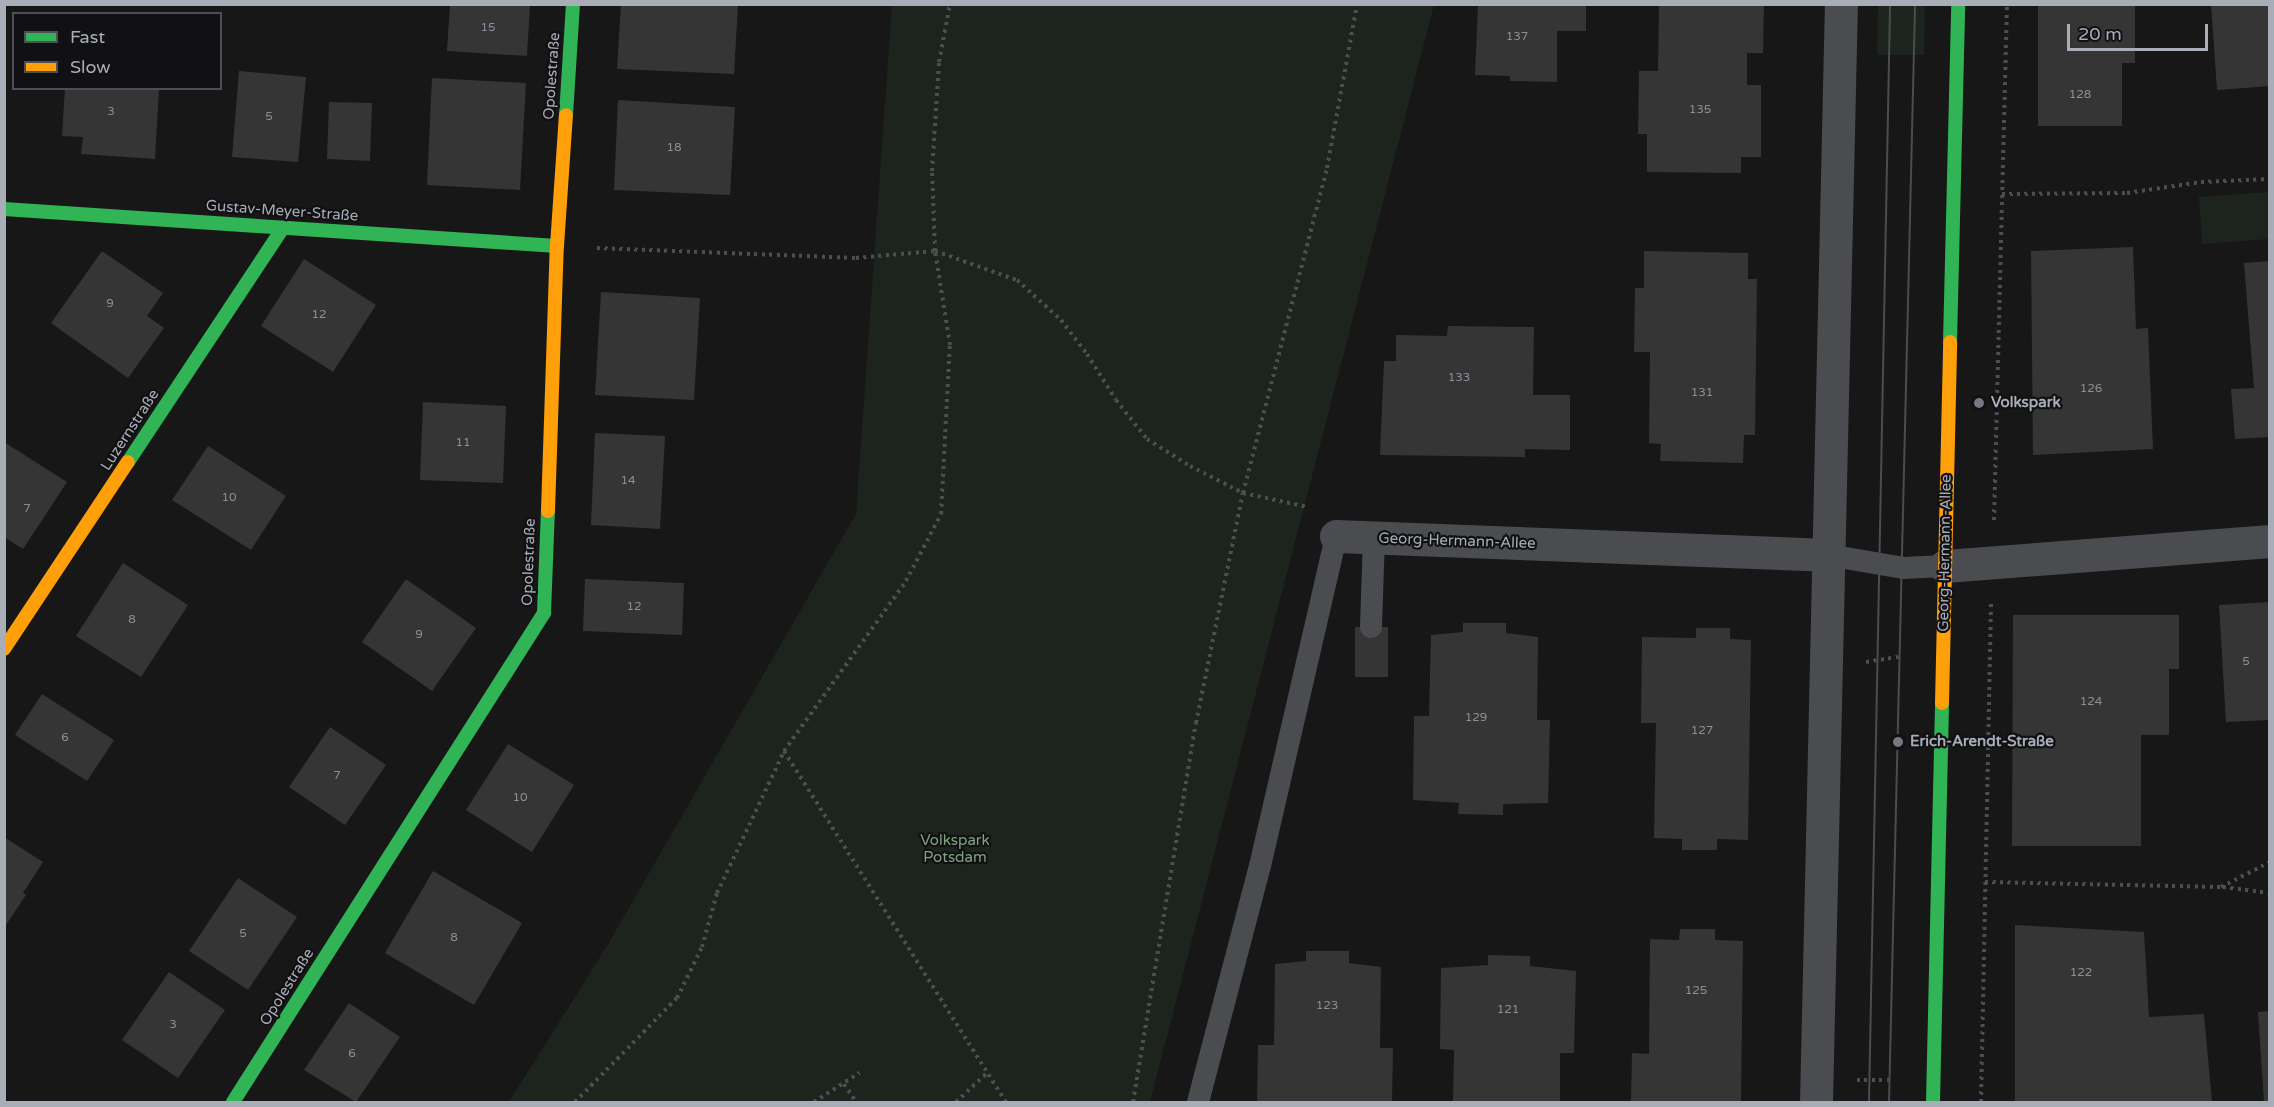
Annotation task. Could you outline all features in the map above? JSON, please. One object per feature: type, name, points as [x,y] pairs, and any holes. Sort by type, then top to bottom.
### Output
[{"type":"street","name":"Opolestraße","points":[[233,1102],[544,613],[557,246],[573,4]]},
{"type":"street","points":[[1816,1091],[1841,4]]},
{"type":"street","name":"Georg-Hermann-Allee","points":[[1933,1102],[1958,4]]},
{"type":"street","name":"Gustav-Meyer-Straße","points":[[4,210],[557,246]]},
{"type":"street","name":"Luzernstraße","points":[[4,650],[283,228]]},
{"type":"street","name":"Georg-Hermann-Allee","points":[[1336,536],[1828,555]]},
{"type":"street","points":[[1945,566],[2270,541]]},
{"type":"lane","points":[[1198,1102],[1260,866],[1336,536]]},
{"type":"lane","points":[[1371,627],[1374,538]]},
{"type":"lane","points":[[1828,555],[1903,568],[1945,566]]},
{"type":"path","points":[[575,1102],[677,998],[702,947],[717,893],[784,751],[906,581],[941,514],[950,345],[935,251],[932,171],[939,62],[950,4]]},
{"type":"path","points":[[1133,1102],[1196,723],[1243,493],[1327,168],[1357,4]]},
{"type":"path","points":[[2002,194],[2127,193],[2201,182],[2270,180]]},
{"type":"path","points":[[557,246],[856,258],[935,251],[1017,280],[1061,320],[1087,354],[1116,400],[1147,439],[1190,466],[1243,493],[1305,504],[1336,536]]},
{"type":"path","points":[[1826,668],[1943,649]]},
{"type":"path","points":[[784,751],[1006,1102]]},
{"type":"path","points":[[2221,887],[2270,862]]},
{"type":"path","points":[[1985,882],[2221,887],[2270,893]]},
{"type":"path","points":[[957,1102],[987,1073]]},
{"type":"path","points":[[814,1102],[859,1074]]},
{"type":"path","points":[[1816,1091],[1933,1080],[1982,1080]]},
{"type":"path","points":[[844,1084],[856,1102]]},
{"type":"green space","name":"Volkspark Potsdam","points":[[892,5],[1434,5],[1150,1102],[509,1102],[607,946],[856,514]]},
{"type":"green space","points":[[1878,5],[1925,5],[1924,55],[1877,55]]},
{"type":"green space","points":[[2269,192],[2269,239],[2202,244],[2199,197]]},
{"type":"building","points":[[450,4],[530,4],[527,56],[447,51]]},
{"type":"building","points":[[621,4],[738,4],[734,74],[617,69]]},
{"type":"building","points":[[1478,4],[1586,4],[1586,31],[1557,31],[1557,82],[1510,81],[1510,76],[1475,75]]},
{"type":"building","points":[[1659,4],[1764,4],[1763,53],[1747,53],[1747,85],[1761,85],[1761,157],[1741,157],[1741,173],[1647,172],[1647,134],[1638,134],[1639,71],[1658,71]]},
{"type":"building","points":[[2038,4],[2135,4],[2135,63],[2122,63],[2122,126],[2038,126]]},
{"type":"building","points":[[2211,4],[2270,4],[2270,86],[2217,90]]},
{"type":"building","points":[[239,71],[306,77],[298,162],[232,157]]},
{"type":"building","points":[[432,78],[526,83],[520,190],[427,185]]},
{"type":"building","points":[[65,90],[159,90],[155,159],[81,154],[83,137],[62,136]]},
{"type":"building","points":[[618,100],[735,107],[730,195],[614,190]]},
{"type":"building","points":[[329,102],[372,103],[370,161],[327,159]]},
{"type":"building","points":[[2133,247],[2136,329],[2148,328],[2153,449],[2033,455],[2031,251]]},
{"type":"building","points":[[102,251],[163,293],[147,316],[164,328],[128,378],[51,323]]},
{"type":"building","points":[[1644,251],[1748,253],[1748,279],[1757,279],[1755,435],[1744,435],[1743,463],[1660,461],[1661,444],[1649,443],[1650,352],[1634,352],[1635,288],[1644,288]]},
{"type":"building","points":[[304,259],[376,305],[333,372],[261,326]]},
{"type":"building","points":[[2270,261],[2270,437],[2235,439],[2231,389],[2254,388],[2244,263]]},
{"type":"building","points":[[601,292],[700,298],[694,400],[595,395]]},
{"type":"building","points":[[1448,326],[1534,327],[1533,395],[1570,395],[1570,450],[1525,449],[1525,457],[1380,455],[1384,361],[1396,361],[1396,335],[1447,336]]},
{"type":"building","points":[[423,402],[506,406],[503,483],[420,480]]},
{"type":"building","points":[[595,433],[665,436],[660,529],[591,525]]},
{"type":"building","points":[[4,442],[67,482],[23,549],[4,537]]},
{"type":"building","points":[[208,446],[286,496],[251,550],[172,500]]},
{"type":"building","points":[[123,563],[188,605],[141,677],[76,636]]},
{"type":"building","points":[[406,579],[476,628],[432,691],[362,642]]},
{"type":"building","points":[[585,579],[684,583],[682,635],[583,631]]},
{"type":"building","points":[[2270,602],[2270,720],[2226,722],[2219,605]]},
{"type":"building","points":[[2013,615],[2179,615],[2179,669],[2169,669],[2169,735],[2141,735],[2141,846],[2012,846]]},
{"type":"building","points":[[1463,623],[1506,623],[1506,633],[1538,637],[1537,720],[1550,720],[1548,803],[1503,804],[1503,815],[1458,814],[1459,803],[1413,800],[1414,716],[1429,716],[1431,635],[1463,632]]},
{"type":"building","points":[[1355,627],[1388,627],[1388,677],[1355,677]]},
{"type":"building","points":[[1696,628],[1730,628],[1730,639],[1751,640],[1748,840],[1717,839],[1717,850],[1682,850],[1682,839],[1654,838],[1656,723],[1641,723],[1642,637],[1696,638]]},
{"type":"building","points":[[42,694],[114,740],[87,781],[15,735]]},
{"type":"building","points":[[330,727],[386,765],[345,825],[289,787]]},
{"type":"building","points":[[508,744],[574,785],[532,852],[466,810]]},
{"type":"building","points":[[4,837],[43,862],[23,893],[26,895],[4,928]]},
{"type":"building","points":[[433,871],[522,923],[474,1005],[385,953]]},
{"type":"building","points":[[238,878],[297,917],[248,990],[189,951]]},
{"type":"building","points":[[2015,925],[2144,932],[2149,1017],[2204,1014],[2212,1102],[2015,1102]]},
{"type":"building","points":[[1680,929],[1715,929],[1715,940],[1743,941],[1741,1102],[1631,1102],[1632,1053],[1649,1054],[1650,939],[1679,940]]},
{"type":"building","points":[[1306,951],[1349,951],[1349,963],[1381,967],[1380,1048],[1393,1048],[1392,1102],[1257,1102],[1258,1045],[1274,1045],[1275,964],[1306,961]]},
{"type":"building","points":[[1488,955],[1530,956],[1530,966],[1576,971],[1574,1053],[1560,1053],[1560,1102],[1453,1102],[1454,1050],[1440,1049],[1441,968],[1488,965]]},
{"type":"building","points":[[169,972],[225,1010],[178,1078],[122,1040]]},
{"type":"building","points":[[349,1003],[400,1037],[356,1102],[304,1070]]},
{"type":"building","points":[[2270,1011],[2270,1102],[2264,1102],[2258,1012]]},
{"type":"tram line","points":[[1869,1102],[1890,4]]},
{"type":"tram line","points":[[1889,1102],[1915,4]]},
{"type":"traffic: fast","points":[[566,115],[573,4]]},
{"type":"traffic: fast","points":[[1950,342],[1958,4]]},
{"type":"traffic: fast","points":[[4,209],[557,246]]},
{"type":"traffic: fast","points":[[128,462],[283,228]]},
{"type":"traffic: fast","points":[[233,1102],[544,613],[548,511]]},
{"type":"traffic: fast","points":[[1933,1102],[1942,703]]},
{"type":"traffic: slow","points":[[548,511],[557,246],[566,115]]},
{"type":"traffic: slow","points":[[1942,703],[1950,342]]},
{"type":"traffic: slow","points":[[4,649],[128,462]]},
{"type":"place","name":"Volkspark","points":[[1979,403]]},
{"type":"place","name":"Erich-Arendt-Straße","points":[[1898,742]]}]
